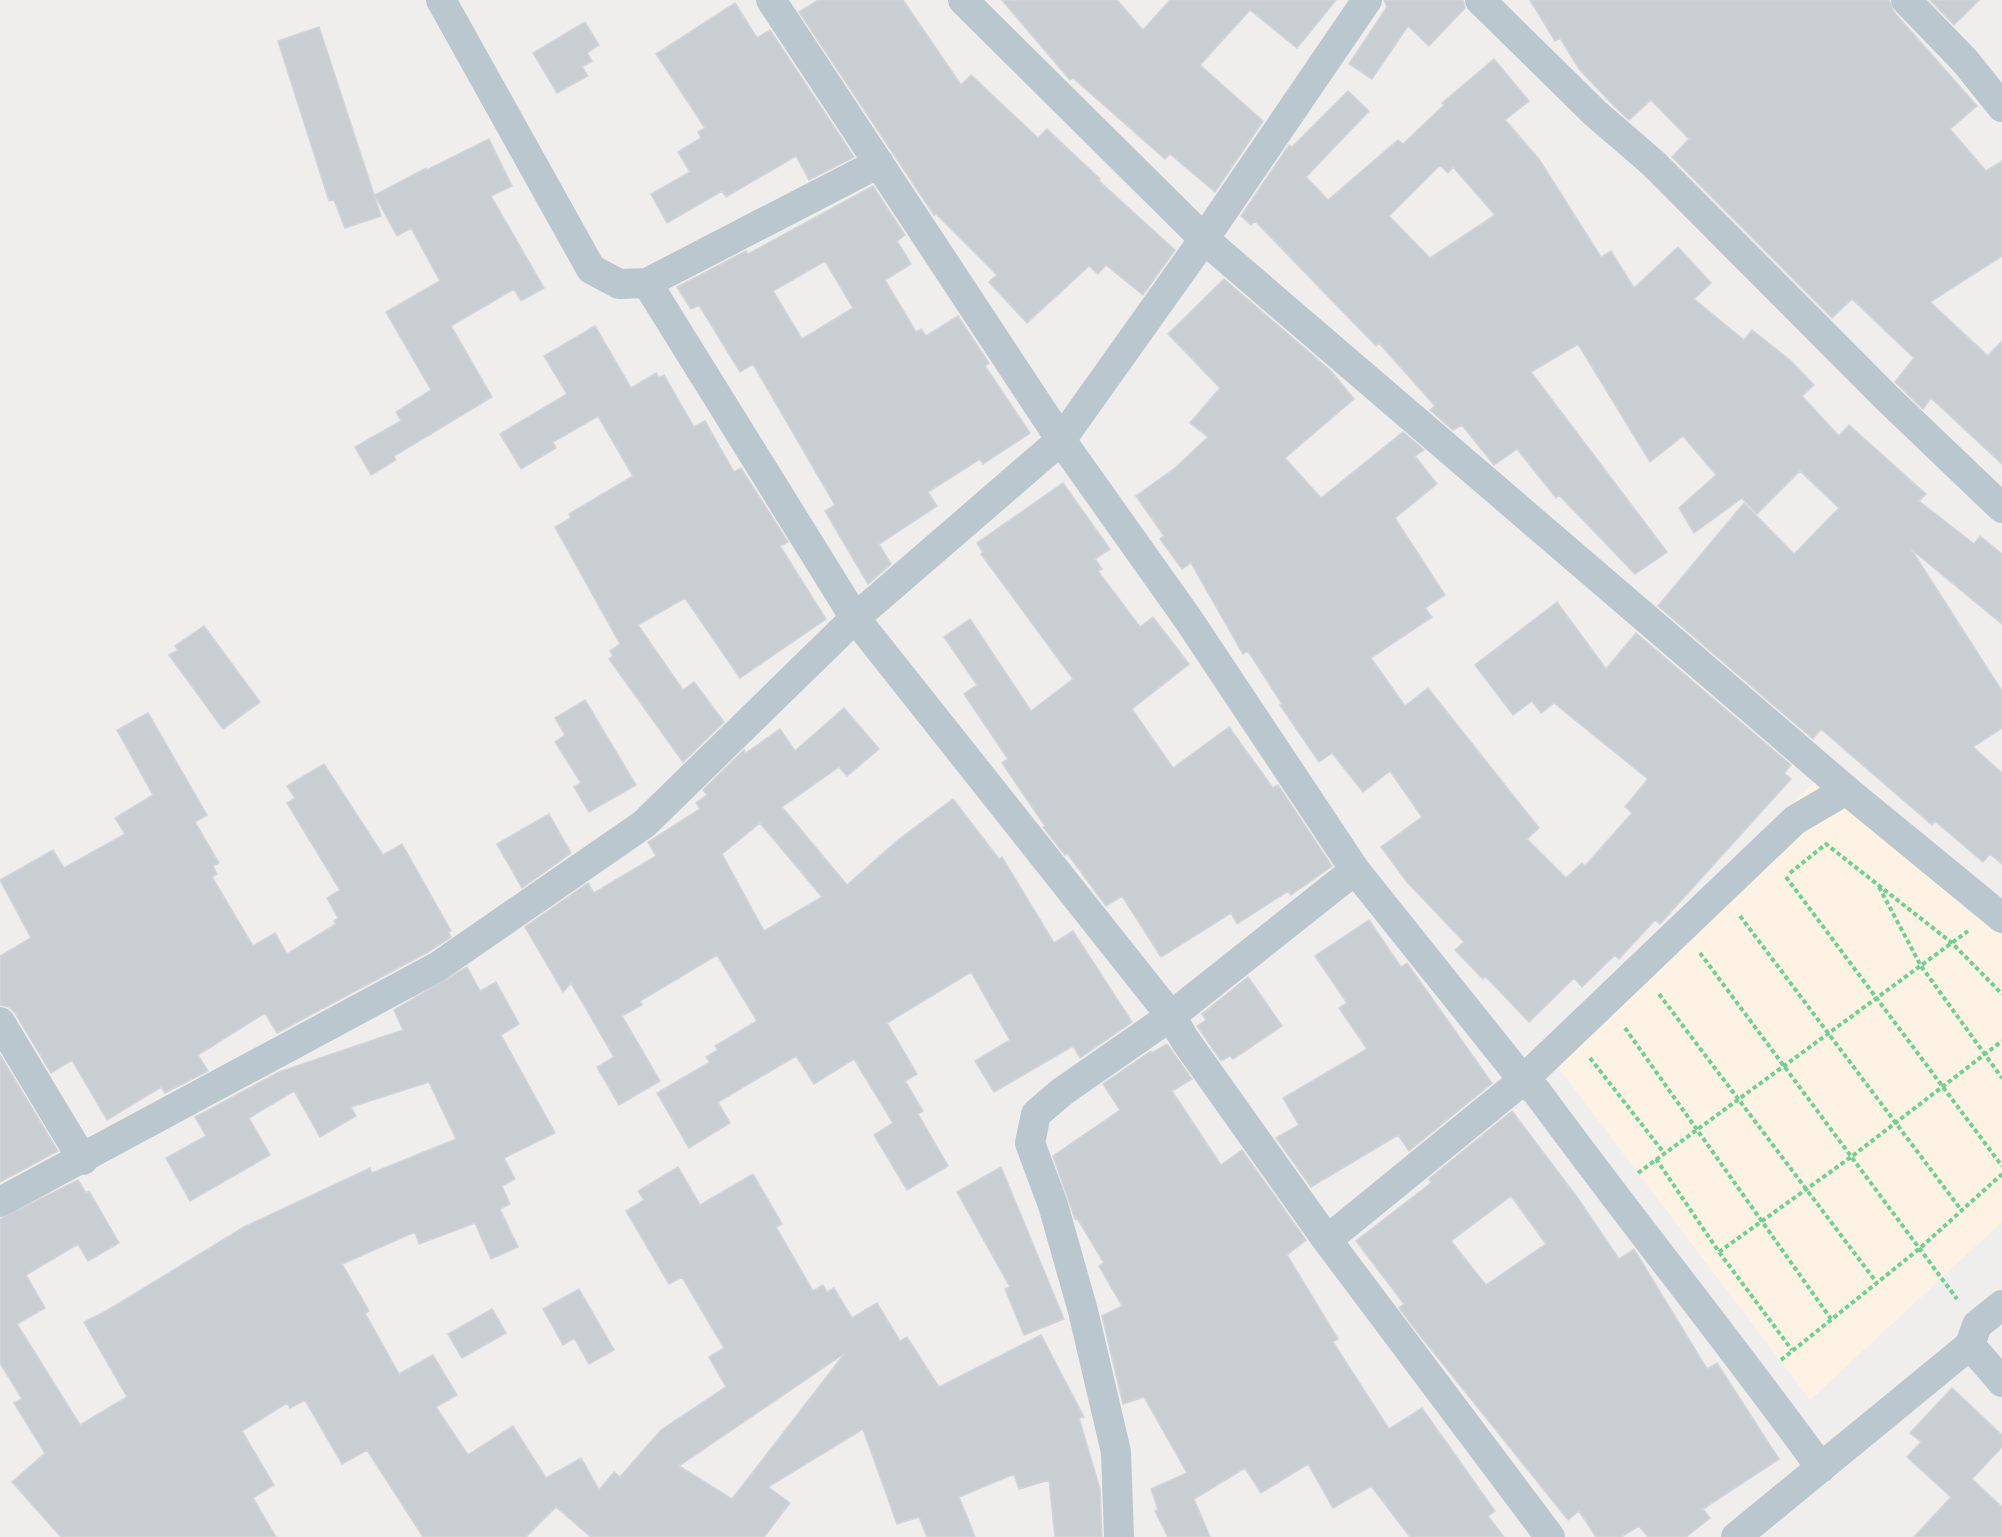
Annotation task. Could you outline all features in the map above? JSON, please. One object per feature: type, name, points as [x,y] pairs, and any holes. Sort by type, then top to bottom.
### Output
[{"type":"street","points":[[441,0],[591,269],[619,284],[647,283],[879,163]]},
{"type":"street","points":[[771,0],[1061,440],[1188,620],[1355,870],[1523,1080],[1537,1092],[1610,1193],[1757,1379],[1821,1468]]},
{"type":"street","points":[[963,0],[1204,239],[1845,790],[2002,918]]},
{"type":"street","points":[[0,1202],[83,1160],[437,968],[644,824],[855,618],[1061,440],[1204,239],[1367,0]]},
{"type":"street","points":[[1480,0],[1595,113],[1654,164],[1887,398],[2002,508]]},
{"type":"street","points":[[1906,0],[1965,61],[2002,107]]},
{"type":"street","points":[[647,283],[855,618],[1171,1016],[1185,1040],[1327,1240],[1550,1537]]},
{"type":"street","points":[[1327,1240],[1523,1080],[1796,820],[1845,790]]},
{"type":"street","points":[[1119,1537],[1116,1452],[1083,1311],[1053,1205],[1030,1143],[1036,1114],[1063,1091],[1171,1016],[1355,870]]},
{"type":"street","points":[[0,1022],[83,1160]]},
{"type":"street","points":[[1736,1537],[1821,1468],[1974,1335],[2002,1305]]},
{"type":"street","points":[[1974,1335],[2002,1382]]},
{"type":"path","points":[[1778,883],[1826,844],[1952,943],[2002,994]]},
{"type":"path","points":[[1786,877],[2002,1166]]},
{"type":"path","points":[[1877,884],[1921,966],[2002,1078]]},
{"type":"path","points":[[1731,922],[1747,909]]},
{"type":"path","points":[[1740,915],[1962,1211]]},
{"type":"path","points":[[1610,1193],[1974,927],[2002,918]]},
{"type":"path","points":[[1689,958],[1706,944]]},
{"type":"path","points":[[1698,951],[1919,1249],[1974,1335]]},
{"type":"path","points":[[1655,989],[1877,1282]]},
{"type":"path","points":[[1619,1020],[1831,1319]]},
{"type":"path","points":[[1719,1252],[1851,1157],[2002,1041]]},
{"type":"path","points":[[1584,1050],[1664,1153]]},
{"type":"path","points":[[1656,1159],[1719,1252],[1792,1350]]},
{"type":"path","points":[[1757,1379],[1919,1249],[2002,1174]]},
{"type":"shaded area","points":[[1821,775],[2002,935],[2002,1222],[1810,1400],[1545,1050]]},
{"type":"building","points":[[818,0],[903,0],[961,85],[971,75],[1038,138],[1047,129],[1100,179],[1098,180],[1175,250],[1143,295],[1106,265],[1098,274],[1089,266],[1027,323],[989,282],[997,275],[936,214],[934,215],[799,12]]},
{"type":"building","points":[[1002,0],[1117,0],[1143,30],[1170,0],[1336,0],[1297,48],[1250,10],[1200,65],[1263,121],[1215,192],[1170,154],[1165,159],[1073,78],[1070,80]]},
{"type":"building","points":[[1384,0],[1463,0],[1465,8],[1429,46],[1408,26],[1372,79],[1349,64],[1387,7]]},
{"type":"building","points":[[1530,0],[1889,0],[1894,12],[1977,106],[1950,129],[1986,171],[2002,161],[2002,256],[1930,302],[1988,356],[2002,341],[2002,464],[1931,398],[1923,409],[1895,382],[1914,358],[1852,299],[1832,318],[1672,157],[1689,139],[1651,100],[1629,120],[1614,106],[1579,69],[1560,38],[1555,41]]},
{"type":"building","points":[[1930,0],[1979,0],[1954,25]]},
{"type":"building","points":[[735,3],[757,38],[770,30],[854,157],[809,180],[796,156],[726,197],[722,191],[667,223],[651,194],[690,172],[678,152],[701,138],[698,132],[705,128],[656,54]]},
{"type":"building","points":[[585,22],[599,45],[587,53],[592,61],[582,67],[588,76],[557,93],[533,53]]},
{"type":"building","points":[[319,27],[381,216],[345,228],[334,200],[329,201],[278,41]]},
{"type":"building","points":[[1494,59],[1529,101],[1505,120],[1539,159],[1601,257],[1611,251],[1634,288],[1678,247],[1711,283],[1694,299],[1744,340],[1752,330],[1791,361],[1814,385],[1802,396],[1839,436],[1849,425],[1926,494],[1919,501],[1974,544],[1980,536],[2002,554],[2002,624],[1911,549],[2002,691],[2002,728],[1973,747],[2002,773],[2002,864],[1990,854],[1983,862],[1935,821],[1932,825],[1821,729],[1813,739],[1658,606],[1744,503],[1794,554],[1839,508],[1800,471],[1757,514],[1742,498],[1694,533],[1679,508],[1716,475],[1683,436],[1650,462],[1578,344],[1531,372],[1667,552],[1635,574],[1559,495],[1556,498],[1517,449],[1494,465],[1462,425],[1453,430],[1430,410],[1435,406],[1379,343],[1376,346],[1255,221],[1251,225],[1241,216],[1289,145],[1292,147],[1348,91],[1369,111],[1306,177],[1328,200],[1398,140],[1403,144],[1444,105],[1442,103]],"holes":[[[1440,165],[1448,173],[1453,167],[1495,215],[1430,258],[1389,216]]]},
{"type":"building","points":[[489,139],[512,186],[491,196],[544,288],[521,301],[514,289],[451,326],[492,397],[394,456],[396,460],[371,475],[355,447],[401,421],[396,412],[431,390],[386,312],[440,281],[411,228],[397,236],[375,195]]},
{"type":"building","points":[[873,186],[905,235],[897,241],[911,264],[885,280],[916,332],[921,329],[926,336],[958,316],[989,363],[985,366],[1030,433],[983,464],[980,459],[928,492],[937,506],[879,544],[891,564],[868,584],[825,511],[835,505],[753,364],[740,372],[699,305],[691,309],[677,287],[746,251],[748,254]],"holes":[[[825,261],[853,308],[802,339],[773,291]]]},
{"type":"building","points":[[1224,279],[1331,371],[1354,399],[1285,458],[1321,498],[1403,432],[1424,450],[1415,456],[1437,484],[1395,518],[1445,595],[1425,608],[1432,617],[1371,658],[1405,706],[1428,688],[1539,828],[1527,839],[1566,878],[1582,863],[1585,866],[1632,813],[1625,807],[1648,779],[1554,703],[1541,713],[1532,701],[1513,715],[1475,665],[1557,602],[1606,669],[1636,633],[1791,765],[1784,773],[1791,779],[1660,924],[1655,920],[1619,959],[1615,955],[1582,987],[1574,978],[1529,1022],[1485,976],[1483,979],[1455,950],[1464,942],[1407,882],[1381,847],[1422,817],[1390,771],[1363,792],[1332,753],[1319,762],[1280,705],[1282,704],[1248,651],[1243,654],[1191,563],[1182,569],[1160,539],[1164,536],[1136,496],[1175,468],[1208,437],[1190,423],[1220,388],[1168,334]]},
{"type":"building","points":[[595,326],[631,388],[656,373],[659,378],[664,375],[694,427],[705,421],[734,472],[741,468],[788,542],[780,546],[826,619],[740,678],[685,598],[638,625],[683,690],[694,682],[724,722],[683,762],[609,659],[613,656],[610,651],[620,644],[555,527],[571,518],[569,514],[633,476],[598,416],[553,442],[556,448],[521,469],[500,434],[567,394],[544,356]]},
{"type":"building","points":[[1063,483],[1110,549],[1095,559],[1102,569],[1098,571],[1140,627],[1153,617],[1189,664],[1132,709],[1173,768],[1229,727],[1273,788],[1278,785],[1332,866],[1291,895],[1288,891],[1237,924],[1231,913],[1161,957],[1122,896],[1106,906],[1067,853],[1065,855],[1043,827],[1045,826],[1002,763],[1008,759],[964,694],[977,685],[944,637],[970,619],[1031,711],[1073,679],[981,554],[983,552],[977,543]]},
{"type":"building","points":[[204,626],[260,702],[223,729],[169,655],[178,650],[175,646]]},
{"type":"building","points":[[585,700],[636,785],[589,812],[574,787],[581,783],[555,742],[565,735],[555,718]]},
{"type":"building","points":[[844,708],[879,749],[847,776],[839,767],[782,807],[847,885],[898,840],[953,799],[999,859],[1002,857],[1054,943],[1073,931],[1132,1022],[1080,1058],[1073,1046],[994,1092],[975,1061],[1010,1040],[971,972],[887,1023],[917,1074],[905,1081],[923,1111],[918,1114],[948,1166],[907,1190],[874,1135],[893,1123],[854,1059],[814,1084],[796,1056],[718,1102],[730,1123],[689,1148],[657,1093],[710,1062],[706,1057],[718,1050],[715,1046],[757,1021],[717,955],[640,1001],[642,1005],[622,1016],[660,1081],[619,1105],[597,1067],[614,1057],[571,983],[563,992],[525,927],[588,883],[594,893],[656,856],[648,842],[700,809],[696,803],[707,795],[703,790],[744,750],[746,753],[780,729],[795,751]],"holes":[[[760,823],[822,897],[764,931],[722,854]]]},
{"type":"building","points":[[148,713],[207,815],[195,822],[219,863],[213,866],[217,874],[212,877],[253,946],[275,933],[287,954],[336,924],[334,921],[338,918],[327,898],[340,890],[287,803],[295,798],[287,786],[324,764],[383,855],[402,844],[451,931],[448,932],[451,937],[428,952],[277,1033],[265,1013],[198,1055],[208,1071],[165,1093],[161,1087],[107,1120],[72,1060],[51,1073],[15,1013],[9,1007],[0,1005],[0,956],[31,938],[0,880],[53,850],[64,868],[125,834],[115,818],[153,795],[117,730]]},
{"type":"building","points":[[549,814],[571,853],[522,888],[497,844]]},
{"type":"building","points":[[1369,920],[1401,967],[1407,963],[1492,1083],[1409,1151],[1398,1135],[1311,1187],[1276,1138],[1299,1125],[1283,1098],[1367,1049],[1339,1008],[1347,1003],[1315,956]]},
{"type":"building","points":[[467,967],[480,991],[496,982],[519,1024],[501,1035],[555,1133],[504,1158],[515,1179],[502,1186],[510,1204],[500,1209],[518,1247],[491,1259],[475,1223],[419,1244],[415,1232],[342,1264],[369,1311],[365,1313],[399,1374],[433,1355],[457,1395],[436,1407],[468,1455],[513,1426],[546,1478],[581,1458],[599,1490],[614,1472],[620,1477],[661,1430],[726,1387],[709,1357],[724,1348],[682,1277],[669,1284],[626,1211],[644,1200],[638,1191],[678,1167],[700,1205],[753,1174],[782,1224],[776,1227],[813,1291],[823,1285],[827,1292],[834,1288],[852,1318],[877,1303],[900,1341],[907,1337],[939,1387],[1041,1335],[1084,1417],[1079,1418],[1100,1489],[1102,1537],[1055,1537],[1049,1480],[1019,1489],[1014,1474],[959,1497],[975,1537],[927,1537],[919,1517],[897,1524],[863,1429],[768,1487],[790,1503],[764,1537],[591,1537],[556,1507],[526,1537],[423,1537],[367,1450],[342,1464],[305,1400],[290,1408],[287,1403],[242,1431],[274,1485],[253,1498],[276,1537],[61,1537],[12,1482],[45,1453],[14,1403],[22,1399],[0,1363],[0,1219],[78,1180],[86,1193],[89,1191],[119,1243],[88,1261],[78,1244],[26,1275],[45,1308],[17,1324],[80,1425],[127,1397],[84,1322],[108,1310],[244,1227],[370,1168],[372,1173],[456,1139],[429,1082],[351,1107],[356,1116],[320,1137],[294,1091],[249,1118],[270,1155],[190,1201],[166,1158],[206,1136],[195,1117],[279,1072],[403,1030],[394,1010]],"holes":[[[845,1353],[732,1499],[679,1466]]]},
{"type":"building","points":[[1248,977],[1282,1026],[1233,1059],[1230,1056],[1221,1061],[1197,1026],[1206,1020],[1202,1014]]},
{"type":"building","points":[[1167,1044],[1192,1079],[1172,1091],[1221,1165],[1242,1150],[1306,1240],[1287,1255],[1338,1339],[1333,1342],[1389,1429],[1422,1408],[1495,1511],[1488,1516],[1504,1537],[1410,1537],[1371,1486],[1333,1508],[1308,1464],[1261,1493],[1245,1468],[1194,1499],[1210,1537],[1168,1537],[1155,1511],[1158,1510],[1151,1489],[1187,1473],[1144,1397],[1123,1404],[1102,1316],[1122,1306],[1099,1266],[1104,1263],[1077,1218],[1075,1219],[1053,1156],[1120,1110],[1103,1084],[1151,1051],[1152,1053]]},
{"type":"building","points":[[0,1055],[58,1151],[0,1182]]},
{"type":"building","points":[[1512,1111],[1577,1197],[1619,1259],[1634,1249],[1707,1369],[1717,1363],[1779,1459],[1703,1509],[1710,1518],[1686,1537],[1648,1537],[1639,1526],[1621,1537],[1596,1537],[1579,1511],[1568,1520],[1399,1308],[1404,1304],[1356,1241],[1431,1183],[1429,1179]],"holes":[[[1511,1196],[1546,1244],[1486,1285],[1451,1241]]]},
{"type":"building","points":[[1001,1167],[1064,1319],[1024,1335],[1005,1289],[1010,1287],[957,1192]]},
{"type":"building","points":[[579,1289],[614,1350],[589,1364],[574,1338],[563,1345],[543,1309]]},
{"type":"building","points":[[492,1309],[506,1333],[462,1358],[448,1334]]},
{"type":"building","points":[[1952,1388],[2002,1435],[2002,1447],[1972,1479],[2002,1507],[2002,1537],[1914,1537],[1951,1497],[1907,1457],[1921,1442],[1910,1433]]}]
